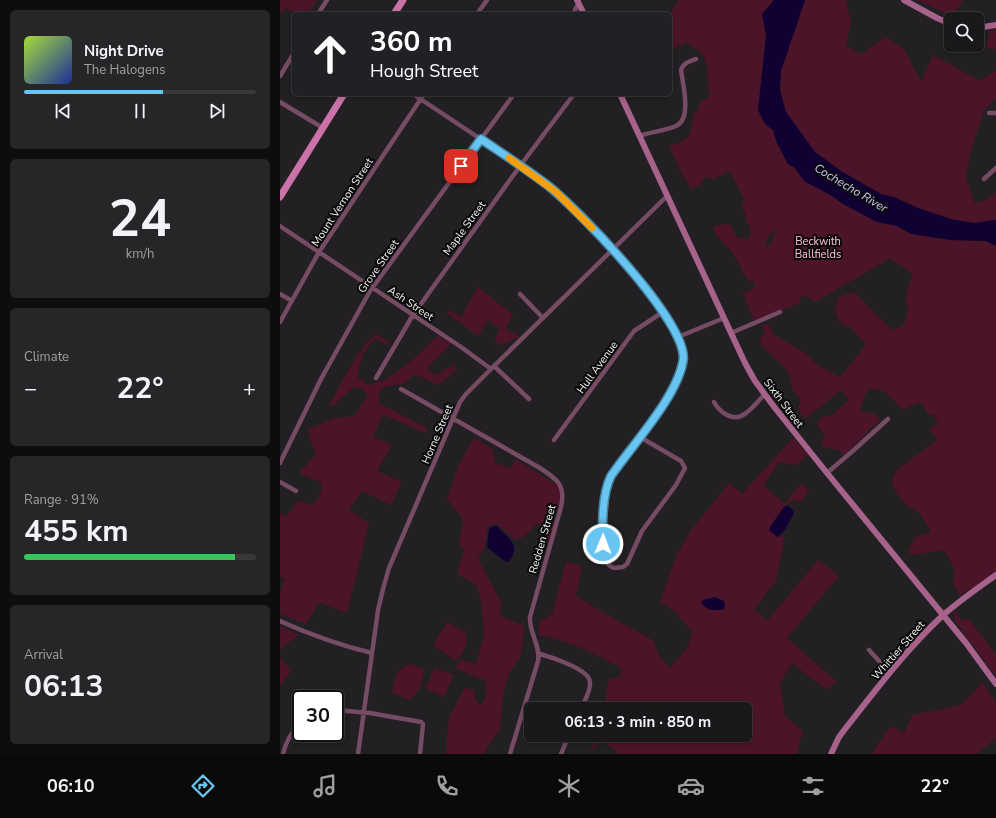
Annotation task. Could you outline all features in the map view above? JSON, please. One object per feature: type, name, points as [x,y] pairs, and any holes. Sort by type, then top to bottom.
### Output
[{"type":"main road","points":[[395,12],[403,0]]},
{"type":"main road","points":[[904,0],[944,21]]},
{"type":"main road","points":[[579,1],[583,12]]},
{"type":"main road","points":[[984,27],[996,25]]},
{"type":"main road","points":[[280,197],[343,96]]},
{"type":"main road","name":"Sixth Street","points":[[621,96],[731,333],[748,368],[764,395],[966,643],[996,684]]},
{"type":"main road","name":"Whittier Street","points":[[831,754],[839,737],[890,673],[923,636],[943,616],[996,575]]},
{"type":"street","points":[[319,12],[327,0]]},
{"type":"street","points":[[478,12],[487,0]]},
{"type":"street","points":[[573,12],[579,1]]},
{"type":"street","points":[[280,76],[292,56]]},
{"type":"street","points":[[639,136],[675,126],[682,121],[686,112],[681,70],[687,62],[696,59]]},
{"type":"street","points":[[416,96],[481,139],[556,192],[613,250],[646,287],[678,336],[684,358],[679,378],[662,405],[611,476],[606,489],[602,551],[606,562],[614,568],[623,567],[627,564],[642,531],[676,485],[685,468],[681,461],[640,436]]},
{"type":"street","name":"Mount Vernon Street","points":[[280,322],[319,252],[423,96]]},
{"type":"street","name":"Grove Street","points":[[280,463],[321,379],[372,287],[513,96]]},
{"type":"street","name":"Maple Street","points":[[376,378],[413,315],[520,166],[572,96]]},
{"type":"street","points":[[280,102],[323,128]]},
{"type":"street","points":[[989,113],[996,113]]},
{"type":"street","points":[[984,179],[996,168]]},
{"type":"street","name":"Horne Street","points":[[358,754],[372,653],[383,589],[389,568],[453,418],[466,394],[667,196]]},
{"type":"street","name":"Ash Street","points":[[280,226],[461,346],[492,368],[529,399]]},
{"type":"street","points":[[280,294],[292,301]]},
{"type":"street","points":[[520,294],[543,318]]},
{"type":"street","name":"Hull Avenue","points":[[554,440],[634,331],[663,312]]},
{"type":"street","points":[[731,333],[780,312]]},
{"type":"street","points":[[678,336],[724,318]]},
{"type":"street","name":"Redden Street","points":[[401,389],[540,468],[555,478],[561,487],[563,497],[561,507],[530,617],[531,632],[540,654]]},
{"type":"street","points":[[714,402],[724,414],[739,416],[748,412],[764,395]]},
{"type":"street","points":[[826,473],[888,419]]},
{"type":"street","points":[[280,482],[296,491]]},
{"type":"street","points":[[280,621],[331,642],[372,653]]},
{"type":"street","points":[[869,650],[890,673]]},
{"type":"street","points":[[510,754],[540,654],[555,659],[584,672],[587,675],[590,680],[590,690],[584,702]]},
{"type":"street","points":[[344,711],[364,712],[421,722],[423,724],[420,754]]},
{"type":"street","points":[[283,754],[288,738],[292,733]]},
{"type":"street","points":[[561,754],[566,742]]},
{"type":"green space","points":[[280,0],[317,0],[309,12],[293,12],[286,8],[283,13],[280,11]]},
{"type":"green space","name":"Beckwith Ballfields","points":[[679,0],[774,0],[762,14],[766,36],[758,110],[765,124],[773,130],[777,143],[788,164],[795,168],[804,181],[877,222],[897,226],[911,234],[951,240],[986,241],[996,246],[996,571],[974,588],[965,591],[960,596],[953,584],[953,566],[944,550],[911,555],[908,550],[916,537],[931,532],[920,513],[906,505],[897,494],[892,483],[893,476],[900,467],[938,440],[929,429],[938,424],[934,415],[928,414],[923,405],[919,402],[902,410],[891,397],[883,391],[874,389],[868,390],[863,399],[860,411],[875,414],[880,420],[844,455],[838,450],[824,447],[821,442],[826,437],[817,425],[820,418],[832,415],[849,400],[841,390],[805,419],[798,410],[801,400],[793,391],[791,379],[786,369],[761,345],[760,338],[765,333],[762,326],[768,323],[773,334],[807,354],[816,364],[840,377],[866,345],[850,327],[842,325],[835,312],[838,298],[850,293],[856,294],[889,327],[894,330],[904,325],[908,309],[906,298],[908,285],[913,275],[904,267],[889,259],[815,302],[806,295],[799,298],[800,303],[754,321],[743,293],[755,288],[754,282],[748,281],[733,253],[716,235],[713,227],[729,224],[738,238],[749,239],[750,228],[745,219],[746,215],[742,206],[744,199],[730,171],[713,179],[706,177],[700,185],[691,189],[669,146],[685,139],[688,136],[691,129],[693,115],[700,108],[698,105],[710,95],[705,60],[701,53],[686,42],[672,50],[671,12]],"holes":[[[776,230],[770,246],[765,248],[766,242],[771,233]]]},
{"type":"green space","points":[[805,0],[846,0],[851,22],[846,46],[861,54],[886,37],[904,49],[921,82],[933,55],[980,81],[996,71],[996,98],[984,110],[971,150],[966,178],[975,204],[988,199],[996,192],[996,220],[975,223],[954,220],[918,208],[894,197],[881,194],[841,171],[815,152],[786,112],[780,90],[781,71]]},
{"type":"green space","points":[[917,0],[963,0],[956,12],[944,13]]},
{"type":"green space","points":[[996,30],[996,49],[986,48],[990,31]]},
{"type":"green space","points":[[478,287],[513,315],[505,329],[513,333],[517,333],[519,337],[500,345],[494,340],[500,329],[488,320],[478,336],[447,313],[449,310],[461,317]]},
{"type":"green space","points":[[376,334],[391,343],[384,344],[375,338],[363,354],[357,377],[369,385],[379,382],[398,371],[438,336],[452,343],[427,368],[435,375],[454,365],[457,369],[439,385],[414,374],[404,384],[387,386],[379,391],[379,403],[427,428],[426,433],[383,415],[373,437],[392,445],[377,471],[402,482],[391,505],[362,491],[349,510],[369,523],[347,613],[319,602],[306,624],[280,614],[280,593],[285,579],[280,577],[280,513],[286,517],[298,501],[314,505],[321,492],[322,483],[299,473],[316,454],[308,430],[334,418],[354,416],[368,396],[362,388],[354,387],[334,405],[328,407],[355,358]]},
{"type":"green space","points":[[474,438],[493,449],[495,463],[511,468],[515,459],[558,486],[562,498],[559,507],[547,518],[554,525],[548,544],[545,544],[548,530],[538,523],[522,538],[515,539],[498,525],[493,524],[488,527],[484,549],[478,559],[502,604],[499,615],[525,626],[520,657],[509,674],[503,694],[500,730],[484,754],[446,754],[449,718],[464,688],[474,690],[475,700],[481,705],[485,699],[486,681],[455,668],[461,659],[476,664],[484,635],[481,601],[476,585],[457,573],[464,551],[459,544],[463,520],[447,499],[459,464]]},
{"type":"green space","points":[[793,438],[808,455],[796,465],[780,462],[769,476],[764,486],[785,504],[801,483],[809,490],[801,502],[793,500],[784,507],[770,527],[777,537],[785,535],[776,581],[754,609],[767,621],[818,560],[839,576],[787,638],[836,681],[827,690],[792,663],[780,683],[785,716],[803,731],[797,754],[616,754],[617,752],[604,742],[752,742],[752,702],[605,702],[608,679],[620,677],[621,668],[581,648],[559,640],[538,635],[540,621],[552,615],[566,561],[582,567],[576,596],[653,640],[659,656],[670,668],[688,647],[692,631],[673,610],[660,602],[677,554],[691,530],[729,483],[742,494]]},
{"type":"green space","points":[[954,609],[961,620],[969,619],[996,654],[996,677],[955,621]]},
{"type":"green space","points":[[447,622],[465,632],[466,636],[466,644],[463,652],[455,661],[433,645]]},
{"type":"green space","points":[[280,626],[299,635],[280,649]]},
{"type":"green space","points":[[280,655],[291,671],[280,686]]},
{"type":"green space","points":[[410,664],[425,669],[420,688],[410,700],[392,693],[396,675],[401,669]]},
{"type":"green space","points":[[435,668],[454,675],[444,697],[425,688]]},
{"type":"green space","points":[[983,682],[996,703],[996,738],[976,754],[871,754],[891,726],[904,733],[912,715],[961,705]]},
{"type":"green space","points":[[594,742],[600,742],[589,753]]},
{"type":"water","name":"Cochecho River","points":[[774,0],[805,0],[781,71],[780,90],[786,112],[815,152],[841,171],[881,194],[894,197],[918,208],[954,220],[975,223],[996,220],[996,246],[986,241],[951,240],[911,234],[897,226],[877,222],[804,181],[795,168],[788,164],[777,143],[773,130],[765,124],[758,110],[766,36],[762,14]]},
{"type":"water","points":[[788,506],[794,513],[785,530],[777,537],[769,530],[770,527],[784,507]]},
{"type":"water","points":[[493,526],[497,526],[509,538],[514,546],[514,551],[508,562],[487,547],[489,529]]},
{"type":"water","points":[[715,597],[724,601],[724,609],[711,610],[701,602],[703,600]]},
{"type":"slow traffic","points":[[509,158],[556,192],[592,228]]},
{"type":"route","points":[[461,166],[481,139],[546,184],[568,203],[646,287],[678,336],[684,358],[679,378],[662,405],[617,467],[607,485],[602,534],[603,544]]}]
